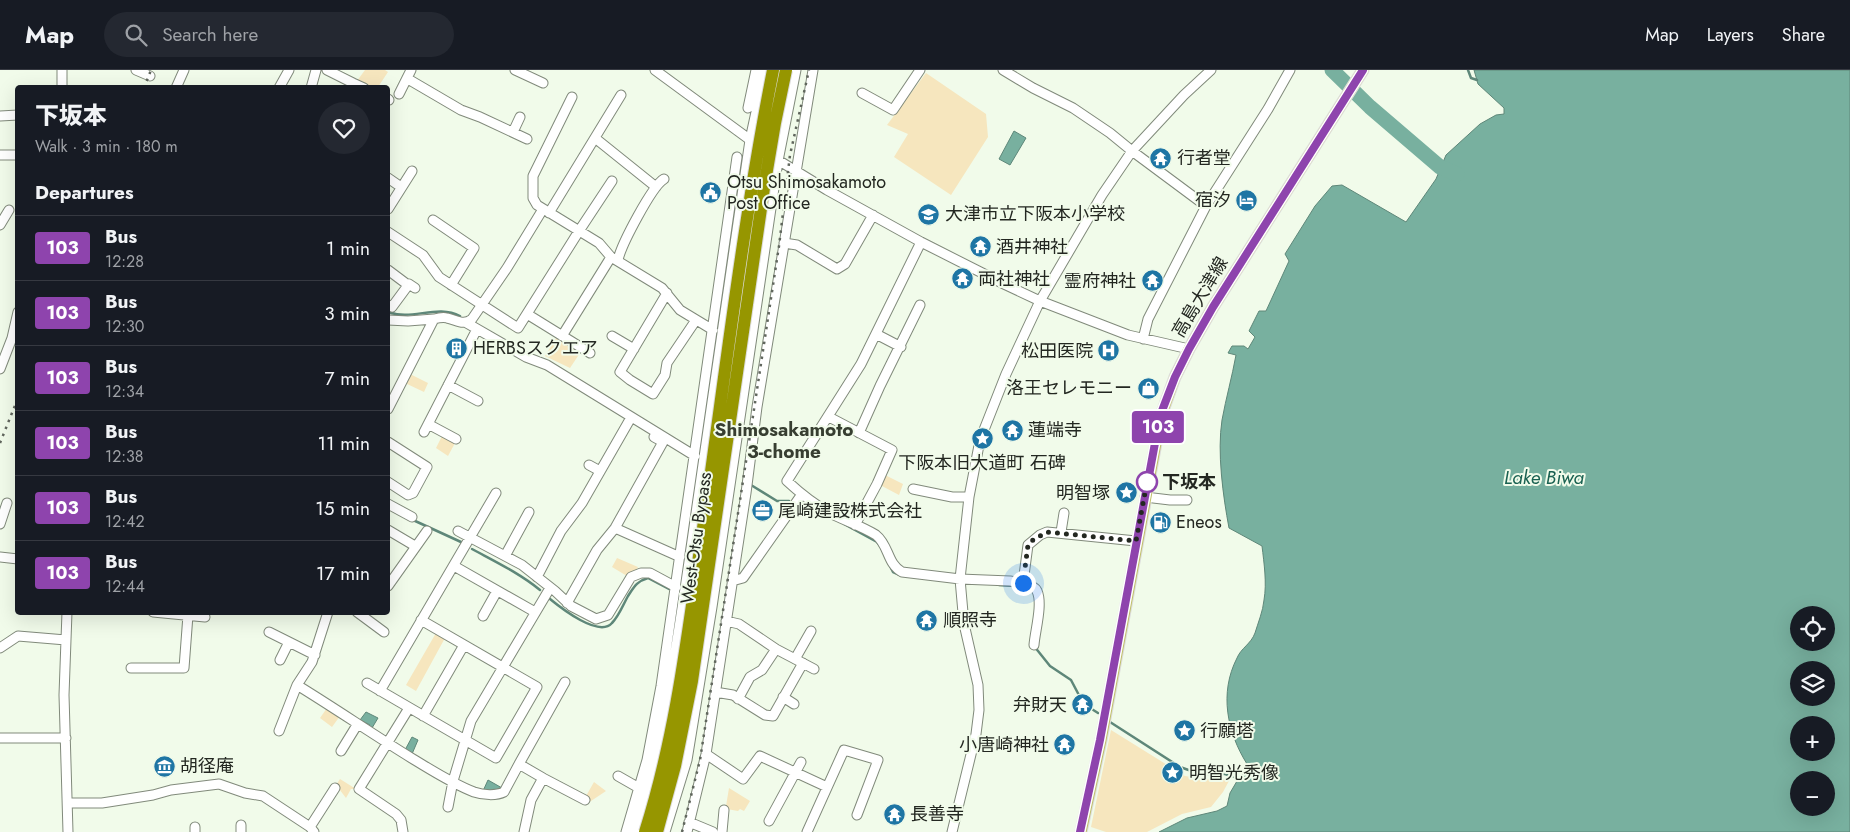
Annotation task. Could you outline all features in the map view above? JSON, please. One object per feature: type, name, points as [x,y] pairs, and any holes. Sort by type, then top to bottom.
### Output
[{"type":"highway","name":"West-Otsu Bypass","points":[[657,832],[675,766],[692,681],[764,188],[786,70]]},
{"type":"highway","name":"West-Otsu Bypass","points":[[645,832],[664,764],[680,680],[752,186],[761,71]]},
{"type":"main road","name":"高島大津線","points":[[1080,832],[1100,740],[1160,416],[1175,377],[1213,307],[1363,70]]},
{"type":"street","points":[[62,70],[62,85]]},
{"type":"street","points":[[136,70],[150,76]]},
{"type":"street","points":[[177,85],[184,70]]},
{"type":"street","points":[[281,85],[289,70]]},
{"type":"street","points":[[312,85],[316,70]]},
{"type":"street","points":[[327,70],[340,73],[353,85]]},
{"type":"street","points":[[655,70],[778,161],[921,242],[1040,300],[1143,339],[1189,349]]},
{"type":"street","points":[[665,832],[687,760],[712,607],[768,223],[796,70]]},
{"type":"street","points":[[687,832],[706,754],[747,486],[757,407],[813,70]]},
{"type":"street","points":[[862,93],[893,110],[920,70]]},
{"type":"street","points":[[1004,70],[1033,88],[1073,108],[1110,133],[1132,152],[1206,206]]},
{"type":"street","points":[[952,832],[976,734],[980,702],[964,624],[960,579],[969,497],[980,440],[989,412],[1040,300],[1102,194],[1132,152],[1184,95],[1212,70]]},
{"type":"street","points":[[1143,339],[1148,319],[1206,206],[1244,149],[1290,70]]},
{"type":"street","points":[[521,71],[543,83]]},
{"type":"street","points":[[635,832],[651,776],[660,732],[697,474],[761,71]]},
{"type":"street","points":[[748,108],[761,71]]},
{"type":"street","points":[[398,94],[409,74],[461,110],[527,140]]},
{"type":"street","points":[[390,320],[408,321],[444,317],[458,322],[465,322],[472,318],[595,138],[621,95]]},
{"type":"street","points":[[572,97],[533,176],[533,198],[537,205],[599,243],[614,259],[667,293],[680,310],[713,330]]},
{"type":"street","points":[[0,116],[15,115]]},
{"type":"street","points":[[513,132],[520,117]]},
{"type":"street","points":[[595,138],[656,187]]},
{"type":"street","points":[[0,155],[15,155]]},
{"type":"street","points":[[626,832],[646,760],[678,602],[676,587],[680,557],[697,474],[696,456],[737,157]]},
{"type":"street","points":[[390,206],[412,171]]},
{"type":"street","points":[[735,176],[744,178]]},
{"type":"street","points":[[390,179],[401,187]]},
{"type":"street","points":[[562,336],[614,259],[656,187],[664,179]]},
{"type":"street","points":[[390,233],[423,255],[439,278],[518,328],[612,181]]},
{"type":"street","points":[[0,225],[9,210]]},
{"type":"street","points":[[784,243],[797,245],[837,269],[845,264],[873,215]]},
{"type":"street","points":[[729,216],[786,228]]},
{"type":"street","points":[[433,220],[474,248],[451,286]]},
{"type":"street","points":[[921,242],[861,364],[787,481],[830,513],[876,536],[883,543],[894,568],[902,572],[960,579],[1010,581],[1034,587],[1037,591],[1038,614],[1034,645]]},
{"type":"street","points":[[724,246],[734,248]]},
{"type":"street","points":[[390,271],[412,287],[392,308],[390,306]]},
{"type":"street","points":[[667,293],[620,372],[653,394],[665,375],[667,363],[696,320]]},
{"type":"street","points":[[860,434],[880,386],[901,347],[920,305]]},
{"type":"street","points":[[527,314],[590,353]]},
{"type":"street","points":[[390,405],[434,319]]},
{"type":"street","points":[[465,322],[476,332],[506,351]]},
{"type":"street","points":[[0,369],[15,325]]},
{"type":"street","points":[[476,332],[526,357],[547,365],[696,456]]},
{"type":"street","points":[[456,439],[426,428],[476,332]]},
{"type":"street","points":[[876,334],[901,347]]},
{"type":"street","points":[[612,336],[634,349]]},
{"type":"street","points":[[448,385],[478,401]]},
{"type":"street","points":[[568,603],[597,550],[614,528],[663,442],[618,415]]},
{"type":"street","points":[[829,417],[892,450],[877,484],[855,525]]},
{"type":"street","points":[[537,577],[561,531],[582,503],[629,422]]},
{"type":"street","points":[[390,443],[427,468],[413,493],[408,495],[390,483]]},
{"type":"street","points":[[589,465],[600,472]]},
{"type":"street","points":[[697,474],[731,477],[747,486]]},
{"type":"street","points":[[913,489],[952,497],[969,497]]},
{"type":"street","points":[[380,691],[496,493]]},
{"type":"street","points":[[732,581],[743,578],[802,494]]},
{"type":"street","points":[[1145,497],[1187,500]]},
{"type":"street","points":[[0,524],[7,503]]},
{"type":"street","points":[[390,505],[412,517]]},
{"type":"street","points":[[505,556],[529,512]]},
{"type":"street","points":[[1061,532],[1064,513]]},
{"type":"street","points":[[614,528],[680,557]]},
{"type":"street","points":[[390,531],[415,546]]},
{"type":"street","points":[[390,579],[427,531]]},
{"type":"street","points":[[458,531],[505,556],[537,577],[571,606],[596,619],[608,615],[631,577],[641,573],[650,573],[676,587]]},
{"type":"street","points":[[1023,583],[1028,545],[1047,532],[1136,541]]},
{"type":"street","points":[[0,557],[15,559]]},
{"type":"street","points":[[454,566],[535,612]]},
{"type":"street","points":[[448,807],[453,781],[470,722],[550,588]]},
{"type":"street","points":[[483,616],[497,591]]},
{"type":"street","points":[[678,602],[728,609]]},
{"type":"street","points":[[67,615],[64,695],[68,832]]},
{"type":"street","points":[[131,668],[184,668],[188,615],[205,617]]},
{"type":"street","points":[[278,731],[297,685],[312,662],[327,615]]},
{"type":"street","points":[[368,615],[384,632]]},
{"type":"street","points":[[367,683],[496,758],[537,687],[421,620]]},
{"type":"street","points":[[726,621],[739,624],[776,649],[814,669]]},
{"type":"street","points":[[715,692],[733,695],[766,715],[773,716],[783,698],[811,631]]},
{"type":"street","points":[[269,632],[314,655]]},
{"type":"street","points":[[0,648],[18,636],[66,640]]},
{"type":"street","points":[[280,660],[289,642]]},
{"type":"street","points":[[423,716],[464,645]]},
{"type":"street","points":[[738,698],[750,677],[762,670],[776,649]]},
{"type":"street","points":[[297,685],[388,744],[453,781],[475,792],[499,794],[504,792],[565,682]]},
{"type":"street","points":[[783,698],[794,704]]},
{"type":"street","points":[[403,832],[401,820],[396,814],[359,789],[409,708]]},
{"type":"street","points":[[340,752],[357,724]]},
{"type":"street","points":[[0,738],[66,738]]},
{"type":"street","points":[[807,832],[844,750],[878,760],[858,815]]},
{"type":"street","points":[[706,754],[743,779],[760,756],[827,787]]},
{"type":"street","points":[[769,821],[800,762]]},
{"type":"street","points":[[519,764],[543,778],[575,792],[585,800]]},
{"type":"street","points":[[618,776],[639,788]]},
{"type":"street","points":[[524,832],[531,800],[543,778]]},
{"type":"street","points":[[68,803],[102,803],[153,795],[171,790],[219,784],[245,793],[263,796],[312,829],[335,788]]},
{"type":"street","points":[[722,832],[724,810]]},
{"type":"street","points":[[690,822],[713,832]]},
{"type":"shaded area","points":[[365,70],[385,70],[388,72],[379,85],[368,85],[357,81]]},
{"type":"shaded area","points":[[926,73],[986,114],[988,137],[951,195],[894,157],[908,134],[887,125]]},
{"type":"shaded area","points":[[556,338],[580,353],[570,368],[545,356]]},
{"type":"shaded area","points":[[410,374],[428,383],[424,392],[405,383]]},
{"type":"shaded area","points":[[442,436],[455,443],[448,456],[436,448]]},
{"type":"shaded area","points":[[885,475],[903,484],[899,495],[880,485]]},
{"type":"shaded area","points":[[617,558],[638,567],[636,571],[627,576],[612,567]]},
{"type":"shaded area","points":[[436,633],[445,638],[416,691],[406,685]]},
{"type":"shaded area","points":[[327,708],[340,716],[332,727],[320,718]]},
{"type":"shaded area","points":[[1111,730],[1185,776],[1204,779],[1230,779],[1223,792],[1211,807],[1182,814],[1147,832],[1106,832],[1091,827]]},
{"type":"shaded area","points":[[340,779],[356,789],[351,789],[346,798],[336,785]]},
{"type":"shaded area","points":[[594,782],[606,791],[585,805],[586,796]]},
{"type":"shaded area","points":[[729,788],[750,801],[744,811],[740,809],[738,811],[727,809]]},
{"type":"water","name":"Lake Biwa","points":[[1474,70],[1850,70],[1850,832],[1159,832],[1187,818],[1217,811],[1227,806],[1230,793],[1247,764],[1234,739],[1230,726],[1227,698],[1228,685],[1231,671],[1239,655],[1255,633],[1262,613],[1265,580],[1262,546],[1229,528],[1221,474],[1220,446],[1222,420],[1236,355],[1228,353],[1232,346],[1244,346],[1248,349],[1255,337],[1249,331],[1259,311],[1266,311],[1289,261],[1285,254],[1315,206],[1332,186],[1342,185],[1406,222],[1436,179],[1446,155],[1480,124],[1496,115],[1504,114],[1504,108],[1478,84]]},
{"type":"water","points":[[1014,131],[1026,138],[1010,165],[999,159]]},
{"type":"water","points":[[366,712],[378,718],[372,728],[360,720]]},
{"type":"water","points":[[412,737],[418,740],[412,754],[405,750]]},
{"type":"water","points":[[488,780],[502,788],[498,791],[483,791]]},
{"type":"waterway","points":[[1332,70],[1370,107],[1440,167],[1457,174]]},
{"type":"waterway","points":[[1468,70],[1471,78],[1477,80]]},
{"type":"waterway","points":[[390,312],[406,315],[442,312],[460,316]]},
{"type":"waterway","points":[[751,485],[777,501],[789,501]]},
{"type":"waterway","points":[[413,520],[461,542]]},
{"type":"waterway","points":[[844,524],[877,542],[880,546]]},
{"type":"waterway","points":[[472,549],[516,573],[540,590]]},
{"type":"waterway","points":[[890,566],[893,572],[900,575]]},
{"type":"waterway","points":[[550,599],[580,620],[598,627],[606,627],[619,614],[628,596],[641,581],[648,578],[669,589]]},
{"type":"waterway","points":[[999,585],[1014,586]]},
{"type":"waterway","points":[[1034,646],[1050,666],[1071,680],[1081,699],[1087,706],[1098,713]]},
{"type":"waterway","points":[[1110,722],[1180,767],[1200,774],[1225,774],[1241,779]]},
{"type":"railway","points":[[145,85],[151,70]]},
{"type":"railway","points":[[682,832],[700,760],[779,246],[790,155],[809,70]]},
{"type":"railway","points":[[0,443],[15,406]]},
{"type":"bus line","name":"103","points":[[1080,832],[1100,740],[1160,416],[1175,377],[1213,307],[1363,70]]},
{"type":"place","name":"行者堂","points":[[1161,158]]},
{"type":"place","name":"Otsu Shimosakamoto Post Office","points":[[711,192]]},
{"type":"place","name":"宿汐","points":[[1247,200]]},
{"type":"place","name":"大津市立下阪本小学校","points":[[929,214]]},
{"type":"place","name":"酒井神社","points":[[980,247]]},
{"type":"place","name":"両社神社","points":[[962,279]]},
{"type":"place","name":"霊府神社","points":[[1152,281]]},
{"type":"place","name":"HERBSスクエア","points":[[457,348]]},
{"type":"place","name":"松田医院","points":[[1109,351]]},
{"type":"place","name":"洛王セレモニー","points":[[1148,388]]},
{"type":"place","name":"蓮端寺","points":[[1012,430]]},
{"type":"place","name":"下阪本旧大道町 石碑","points":[[982,438]]},
{"type":"place","name":"下坂本","points":[[1147,482]]},
{"type":"place","name":"明智塚","points":[[1126,493]]},
{"type":"place","name":"尾崎建設株式会社","points":[[762,511]]},
{"type":"place","name":"Eneos","points":[[1160,522]]},
{"type":"place","name":"順照寺","points":[[927,620]]},
{"type":"place","name":"弁財天","points":[[1083,705]]},
{"type":"place","name":"行願塔","points":[[1184,731]]},
{"type":"place","name":"小唐崎神社","points":[[1065,745]]},
{"type":"place","name":"胡径庵","points":[[164,766]]},
{"type":"place","name":"明智光秀像","points":[[1173,773]]},
{"type":"place","name":"長善寺","points":[[894,814]]},
{"type":"district","name":"Shimosakamoto 3-chome","points":[[784,440]]},
{"type":"route","points":[[1023,583],[1028,545],[1047,532],[1136,541],[1147,482]]}]
